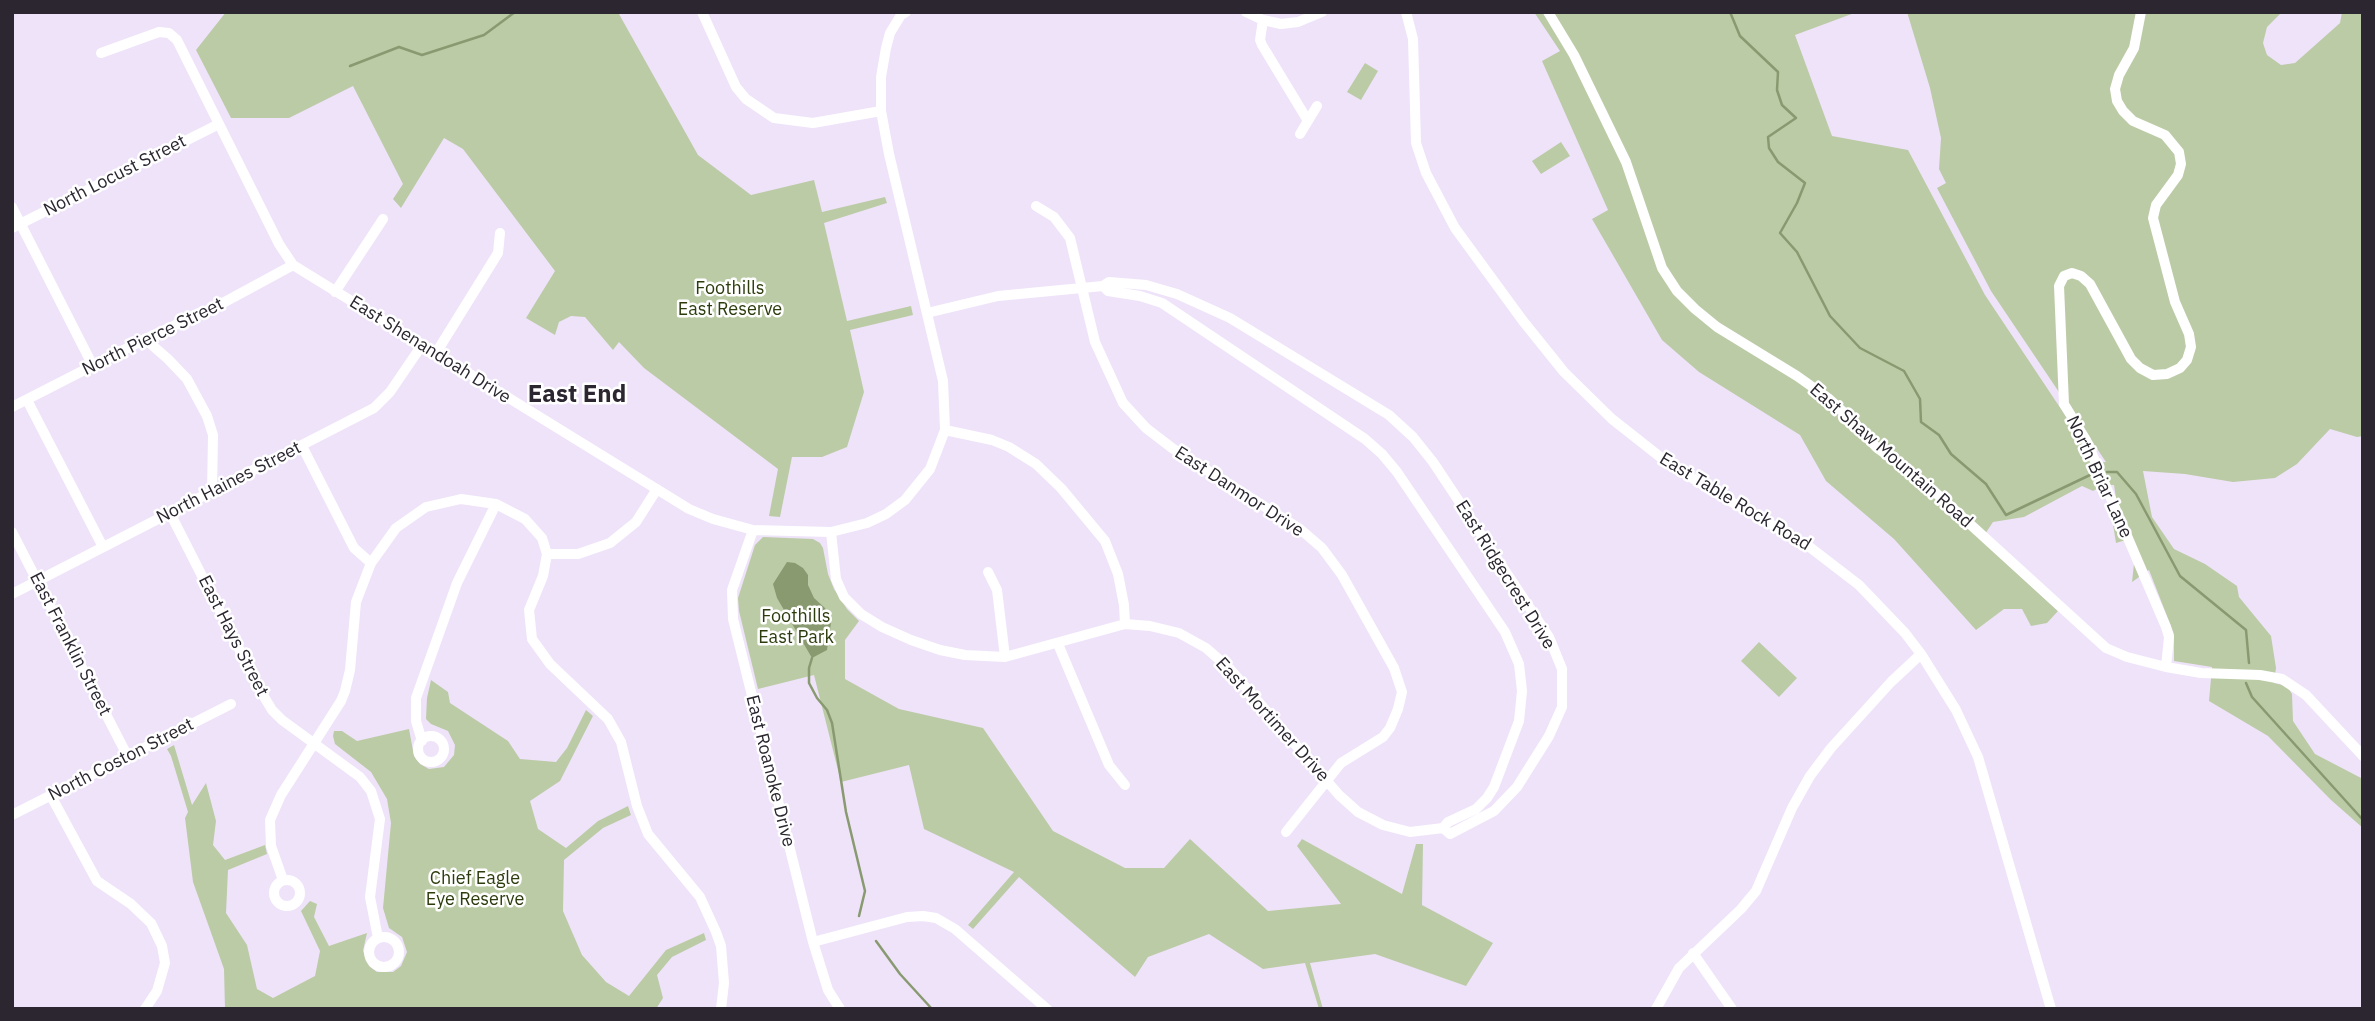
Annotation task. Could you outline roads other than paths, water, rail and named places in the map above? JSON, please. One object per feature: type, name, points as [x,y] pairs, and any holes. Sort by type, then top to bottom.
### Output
[{"type":"street","points":[[702,12],[736,87],[746,99],[774,118],[813,123],[881,111]]},
{"type":"street","name":"East Shenandoah Drive","points":[[101,53],[159,32],[169,33],[177,40],[279,244],[293,265],[689,509],[753,530],[831,533],[867,523],[886,514],[905,500],[930,469],[945,430],[943,382],[881,111],[881,77],[886,48],[890,33],[901,15],[906,12]]},
{"type":"street","points":[[1246,12],[1281,24],[1298,22],[1322,12]]},
{"type":"street","name":"East Table Rock Road","points":[[1406,12],[1413,39],[1416,143],[1426,173],[1455,228],[1531,331],[1564,372],[1612,419],[1664,460],[1807,545],[1859,585],[1905,633],[1921,654],[1956,710],[1978,757],[2050,1009]]},
{"type":"street","name":"East Shaw Mountain Road","points":[[1548,12],[1574,55],[1626,162],[1662,268],[1677,291],[1695,309],[1717,327],[1828,398],[1876,447],[1926,484],[2106,648],[2127,657],[2166,667],[2283,679],[2306,695],[2363,756]]},
{"type":"street","name":"North Briar Lane","points":[[2141,12],[2134,48],[2119,75],[2115,89],[2117,101],[2133,121],[2165,135],[2179,152],[2181,164],[2178,175],[2156,205],[2153,218],[2175,302],[2189,334],[2187,360],[2180,368],[2166,373],[2153,375],[2140,368],[2131,359],[2096,295],[2081,276],[2072,273],[2064,276],[2059,286],[2064,404],[2086,440],[2166,627],[2169,637],[2166,667]]},
{"type":"street","points":[[1263,20],[1260,40],[1262,45],[1308,121]]},
{"type":"street","points":[[1300,134],[1317,106]]},
{"type":"street","name":"North Locust Street","points":[[17,226],[219,124]]},
{"type":"street","name":"East Danmor Drive","points":[[1036,206],[1054,217],[1070,239],[1095,342],[1124,403],[1146,428],[1172,449],[1300,529],[1322,548],[1342,575],[1395,668],[1402,692],[1391,728],[1383,737],[1341,763],[1286,832]]},
{"type":"street","points":[[12,207],[17,226],[93,366]]},
{"type":"street","points":[[335,292],[383,219]]},
{"type":"street","points":[[436,353],[498,253],[500,233]]},
{"type":"street","name":"North Pierce Street","points":[[12,407],[145,339],[221,304],[293,265]]},
{"type":"street","name":"East Ridgecrest Drive","points":[[927,313],[999,296],[1103,286],[1109,282],[1146,285],[1230,318],[1389,415],[1413,438],[1433,463],[1549,637],[1562,670],[1562,707],[1549,736],[1506,801],[1468,827],[1450,834],[1443,828],[1448,822],[1476,810],[1487,798],[1520,722],[1522,691],[1519,664],[1505,632],[1397,472],[1365,439],[1162,303],[1108,291],[1103,286]]},
{"type":"street","points":[[145,339],[187,379],[207,416],[213,435],[212,492]]},
{"type":"street","name":"North Haines Street","points":[[12,594],[374,408],[383,401],[422,345]]},
{"type":"street","points":[[27,400],[103,547]]},
{"type":"street","points":[[945,430],[992,440],[1009,447],[1036,464],[1061,488],[1105,541],[1118,574],[1125,604],[1125,624]]},
{"type":"street","points":[[302,446],[354,548],[371,563]]},
{"type":"street","points":[[547,554],[578,554],[610,543],[636,522],[657,489]]},
{"type":"street","points":[[283,880],[271,846],[270,820],[281,795],[345,691],[350,670],[356,602],[371,563],[396,528],[426,507],[461,499],[496,504],[516,513],[534,527],[542,538],[547,554],[543,576],[529,610],[532,639],[551,664],[608,719],[621,742],[637,806],[648,834],[700,897],[716,932],[721,946],[724,983],[721,1009]]},
{"type":"street","points":[[422,741],[416,721],[416,698],[457,583],[496,504]]},
{"type":"street","name":"East Hays Street","points":[[170,513],[265,699],[282,720],[360,777],[371,791],[377,807],[380,833],[370,897],[378,938]]},
{"type":"street","name":"East Roanoke Drive","points":[[753,530],[732,590],[733,619],[813,942],[828,990],[840,1009]]},
{"type":"street","name":"East Franklin Street","points":[[12,532],[128,757]]},
{"type":"street","name":"East Mortimer Drive","points":[[831,533],[836,579],[844,597],[861,614],[911,640],[965,655],[1006,657],[1125,624],[1150,626],[1179,634],[1206,648],[1230,669],[1327,782],[1358,812],[1383,825],[1410,832],[1443,828]]},
{"type":"street","points":[[988,572],[997,590],[1006,657]]},
{"type":"street","points":[[1058,644],[1109,765],[1125,785]]},
{"type":"street","points":[[1656,1009],[1668,984],[1693,953],[1741,909],[1756,891],[1792,808],[1824,757],[1891,682],[1921,654]]},
{"type":"street","name":"North Coston Street","points":[[12,815],[230,704]]},
{"type":"street","points":[[51,796],[97,881],[131,904],[151,923],[162,946],[165,963],[157,991],[145,1009]]},
{"type":"street","points":[[813,942],[907,917],[923,915],[936,918],[955,929],[1047,1009]]},
{"type":"street","points":[[1693,953],[1732,1009]]},
{"type":"waterway","points":[[350,66],[399,47],[422,55],[484,35],[515,12]]},
{"type":"waterway","points":[[1730,12],[1740,36],[1778,72],[1777,90],[1782,105],[1796,118],[1768,137],[1769,148],[1778,162],[1805,183],[1780,233],[1797,252],[1830,316],[1860,348],[1904,371],[1920,399],[1921,422],[1939,435],[1951,454],[1986,484],[2006,515],[2096,474]]},
{"type":"waterway","points":[[2107,472],[2117,472],[2136,494],[2180,576],[2246,630],[2249,663]]},
{"type":"waterway","points":[[812,658],[809,683],[827,710],[832,723],[846,812],[865,891],[859,916]]},
{"type":"waterway","points":[[2246,683],[2252,697],[2363,820]]},
{"type":"waterway","points":[[876,941],[900,974],[932,1009]]},
{"type":"district","name":"East End","points":[[577,395]]},
{"type":"park label","name":"Foothills East Reserve","points":[[730,299]]},
{"type":"park label","name":"Foothills East Park","points":[[796,627]]},
{"type":"park label","name":"Chief Eagle Eye Reserve","points":[[475,889]]}]
